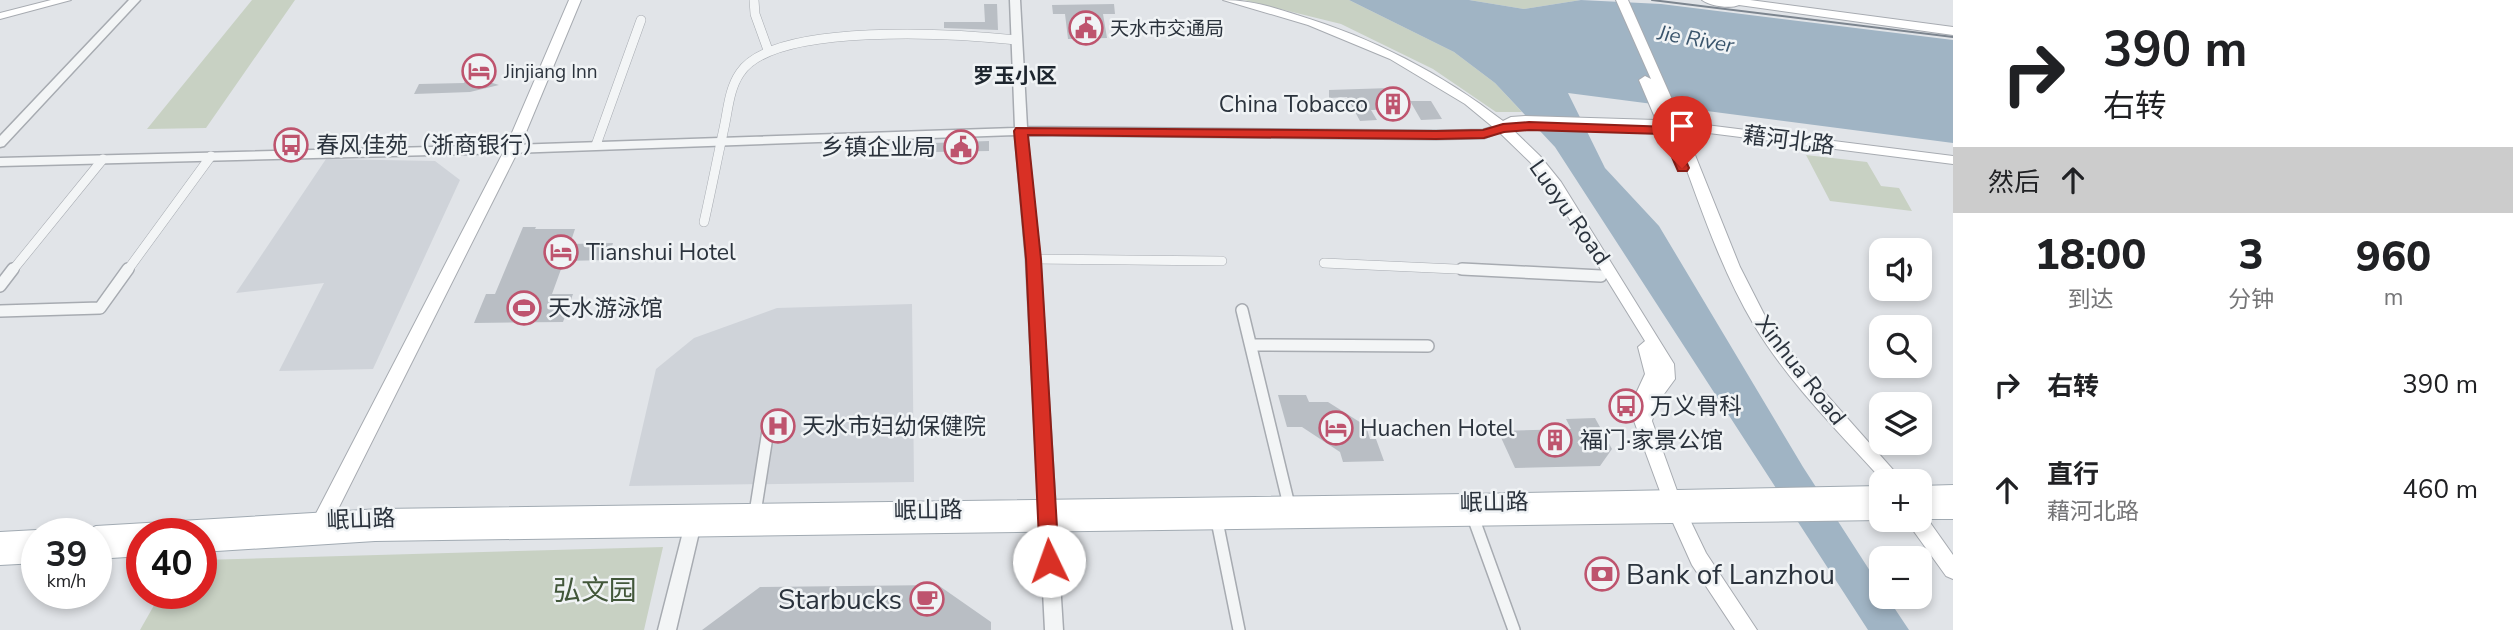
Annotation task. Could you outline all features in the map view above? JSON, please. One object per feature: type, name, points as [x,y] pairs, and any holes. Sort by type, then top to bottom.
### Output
[{"type":"main road","points":[[0,16],[65,0]]},
{"type":"main road","points":[[318,528],[512,149],[575,0]]},
{"type":"main road","points":[[1229,0],[1303,20],[1370,45],[1429,75],[1503,128]]},
{"type":"main road","points":[[1612,0],[1664,109]]},
{"type":"main road","points":[[1622,0],[1671,128]]},
{"type":"main road","points":[[1708,0],[1792,9]]},
{"type":"main road","points":[[1725,0],[1953,31]]},
{"type":"main road","points":[[1763,0],[1823,14]]},
{"type":"main road","name":"藉河北路","points":[[1503,128],[1527,123],[1671,128],[1953,163]]},
{"type":"main road","name":"Luoyu Road","points":[[1503,128],[1510,142],[1552,191],[1654,363],[1653,378],[1637,405],[1634,423],[1650,466],[1675,506]]},
{"type":"main road","name":"Luoyu Road","points":[[1503,128],[1537,162],[1559,191],[1666,364],[1667,379],[1648,402],[1643,421],[1675,506],[1699,559],[1747,630]]},
{"type":"main road","name":"Xinhua Road","points":[[1671,128],[1722,267],[1754,321],[1798,384],[1871,469]]},
{"type":"main road","name":"Xinhua Road","points":[[1671,128],[1732,267],[1761,323],[1804,381],[1884,469]]},
{"type":"main road","points":[[1932,494],[1953,494]]},
{"type":"main road","points":[[1853,503],[1869,498]]},
{"type":"main road","points":[[1675,506],[1853,503],[1869,508]]},
{"type":"main road","name":"岷山路","points":[[217,541],[318,528],[375,532],[692,528],[1289,505],[1675,506]]},
{"type":"main road","name":"岷山路","points":[[112,534],[755,513],[1217,521],[1473,517],[1675,506]]},
{"type":"main road","points":[[1932,510],[1953,510]]},
{"type":"main road","points":[[1926,532],[1953,570]]},
{"type":"main road","points":[[0,541],[21,540]]},
{"type":"main road","points":[[0,556],[21,555]]},
{"type":"street","points":[[0,142],[135,0]]},
{"type":"street","points":[[754,0],[755,14],[768,50]]},
{"type":"street","points":[[1015,0],[1021,131],[1033,259],[1054,630]]},
{"type":"street","points":[[596,145],[641,20]]},
{"type":"street","points":[[704,222],[738,70],[768,50],[800,42],[857,36],[959,34],[1017,40]]},
{"type":"street","points":[[0,162],[512,149],[1021,131],[1436,135],[1484,134],[1503,128]]},
{"type":"street","points":[[0,311],[100,308],[211,156]]},
{"type":"street","points":[[0,286],[103,159]]},
{"type":"street","points":[[1033,259],[1223,261]]},
{"type":"street","points":[[1324,263],[1601,276]]},
{"type":"street","points":[[1242,310],[1289,505]]},
{"type":"street","points":[[1251,345],[1428,346]]},
{"type":"street","points":[[755,513],[769,424]]},
{"type":"street","points":[[1473,517],[1514,630]]},
{"type":"street","points":[[1217,521],[1239,630]]},
{"type":"street","points":[[667,630],[692,528]]},
{"type":"shaded area","points":[[326,159],[435,161],[460,180],[373,369],[279,371],[324,283],[236,293]]},
{"type":"shaded area","name":"天水市妇幼保健院","points":[[912,304],[914,482],[629,486],[656,369],[694,338],[777,308]]},
{"type":"green space","points":[[252,0],[295,0],[206,128],[147,129]]},
{"type":"green space","points":[[1244,0],[1349,0],[1454,52],[1495,83],[1522,112],[1496,112],[1433,69],[1341,24]]},
{"type":"green space","points":[[1469,0],[1581,0],[1524,9]]},
{"type":"green space","points":[[1806,155],[1867,162],[1881,186],[1899,188],[1912,211],[1830,201]]},
{"type":"green space","name":"弘文园","points":[[663,547],[644,630],[140,630],[152,609],[217,609],[217,560]]},
{"type":"water","name":"Jie River","points":[[1349,0],[1469,0],[1524,9],[1581,0],[1661,4],[1953,40],[1953,143],[1568,93],[1605,168],[1659,226],[1803,467],[1869,569],[1869,609],[1895,609],[1909,630],[1868,630],[1555,147],[1495,83],[1454,52]]},
{"type":"building","points":[[984,4],[997,4],[998,30],[944,28],[944,22],[985,22]]},
{"type":"building","name":"天水市交通局","points":[[1114,4],[1115,14],[1103,14],[1107,38],[1068,39],[1065,14],[1053,14],[1052,5]]},
{"type":"building","name":"Jinjiang Inn","points":[[476,60],[493,60],[483,80],[499,85],[470,92],[414,94],[419,84],[464,83]]},
{"type":"building","name":"China Tobacco","points":[[1390,88],[1401,109],[1371,110],[1377,120],[1360,121],[1347,97],[1329,98],[1329,90]]},
{"type":"building","points":[[1410,101],[1431,101],[1442,119],[1421,120]]},
{"type":"building","name":"乡镇企业局","points":[[989,141],[989,151],[933,152],[933,143]]},
{"type":"building","points":[[523,227],[575,229],[570,244],[613,243],[608,260],[564,261],[552,294],[573,294],[563,322],[474,323],[486,294],[495,294]]},
{"type":"building","name":"Huachen Hotel","points":[[1278,395],[1306,395],[1309,402],[1328,402],[1366,426],[1370,439],[1376,439],[1384,461],[1343,462],[1340,452],[1302,427],[1287,427]]},
{"type":"building","name":"福门·家景公馆","points":[[1595,418],[1612,449],[1600,466],[1515,468],[1498,431],[1571,429],[1566,419]]},
{"type":"building","points":[[938,585],[991,622],[991,630],[702,630],[760,587]]},
{"type":"tram line","points":[[1652,0],[1953,37]]},
{"type":"place","name":"天水市交通局","points":[[1086,28]]},
{"type":"place","name":"Jinjiang Inn","points":[[479,71]]},
{"type":"place","name":"China Tobacco","points":[[1393,104]]},
{"type":"place","name":"春风佳苑（浙商银行）","points":[[291,145]]},
{"type":"place","name":"乡镇企业局","points":[[961,147]]},
{"type":"place","name":"Tianshui Hotel","points":[[561,252]]},
{"type":"place","name":"天水游泳馆","points":[[524,308]]},
{"type":"place","name":"万义骨科","points":[[1626,406]]},
{"type":"place","name":"天水市妇幼保健院","points":[[778,426]]},
{"type":"place","name":"Huachen Hotel","points":[[1336,428]]},
{"type":"place","name":"福门·家景公馆","points":[[1555,440]]},
{"type":"place","name":"Bank of Lanzhou","points":[[1602,574]]},
{"type":"place","name":"Starbucks","points":[[927,599]]},
{"type":"district","name":"罗玉小区","points":[[1015,76]]},
{"type":"route","points":[[1049,561],[1033,259],[1021,131],[1436,135],[1484,134],[1503,128],[1529,126],[1667,130],[1682,168]]}]
